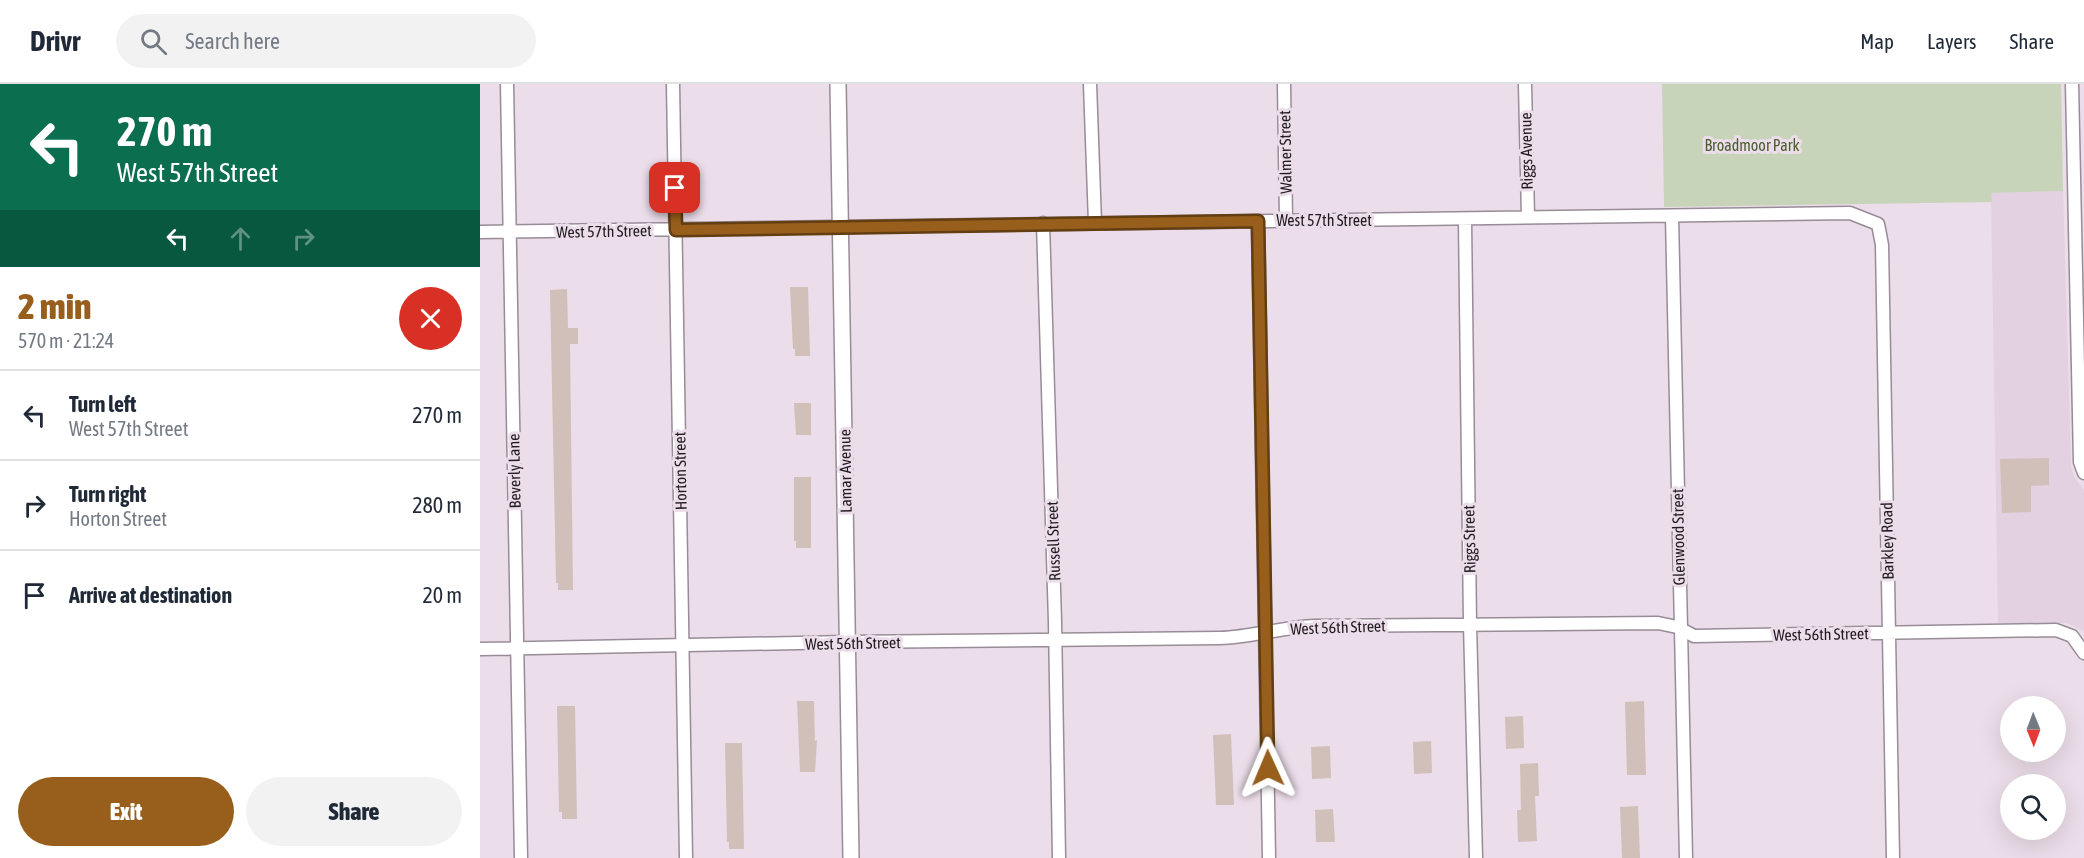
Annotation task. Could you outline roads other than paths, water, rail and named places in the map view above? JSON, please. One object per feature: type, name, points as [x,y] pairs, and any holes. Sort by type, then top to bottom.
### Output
[{"type":"street","name":"Beverly Lane","points":[[507,84],[520,858]]},
{"type":"street","name":"Horton Street","points":[[673,84],[686,858]]},
{"type":"street","name":"Lamar Avenue","points":[[838,84],[851,858]]},
{"type":"street","points":[[1090,84],[1095,223]]},
{"type":"street","name":"Walmer Street","points":[[1284,84],[1286,220]]},
{"type":"street","name":"Riggs Avenue","points":[[1525,84],[1528,217]]},
{"type":"street","points":[[2072,84],[2080,462],[2084,473]]},
{"type":"street","name":"West 57th Street","points":[[480,232],[1850,213],[1878,224]]},
{"type":"street","name":"Glenwood Street","points":[[1672,217],[1686,858]]},
{"type":"street","name":"Riggs Street","points":[[1465,219],[1470,624],[1476,858]]},
{"type":"street","points":[[1258,221],[1269,858]]},
{"type":"street","name":"Russell Street","points":[[1043,224],[1059,858]]},
{"type":"street","name":"Barkley Road","points":[[1878,224],[1882,245],[1893,858]]},
{"type":"street","name":"West 56th Street","points":[[480,649],[1242,638],[1266,632],[1315,626],[1658,623],[1680,629],[1694,636],[2056,630],[2069,634],[2082,649]]},
{"type":"park label","name":"Broadmoor Park","points":[[1752,145]]}]
